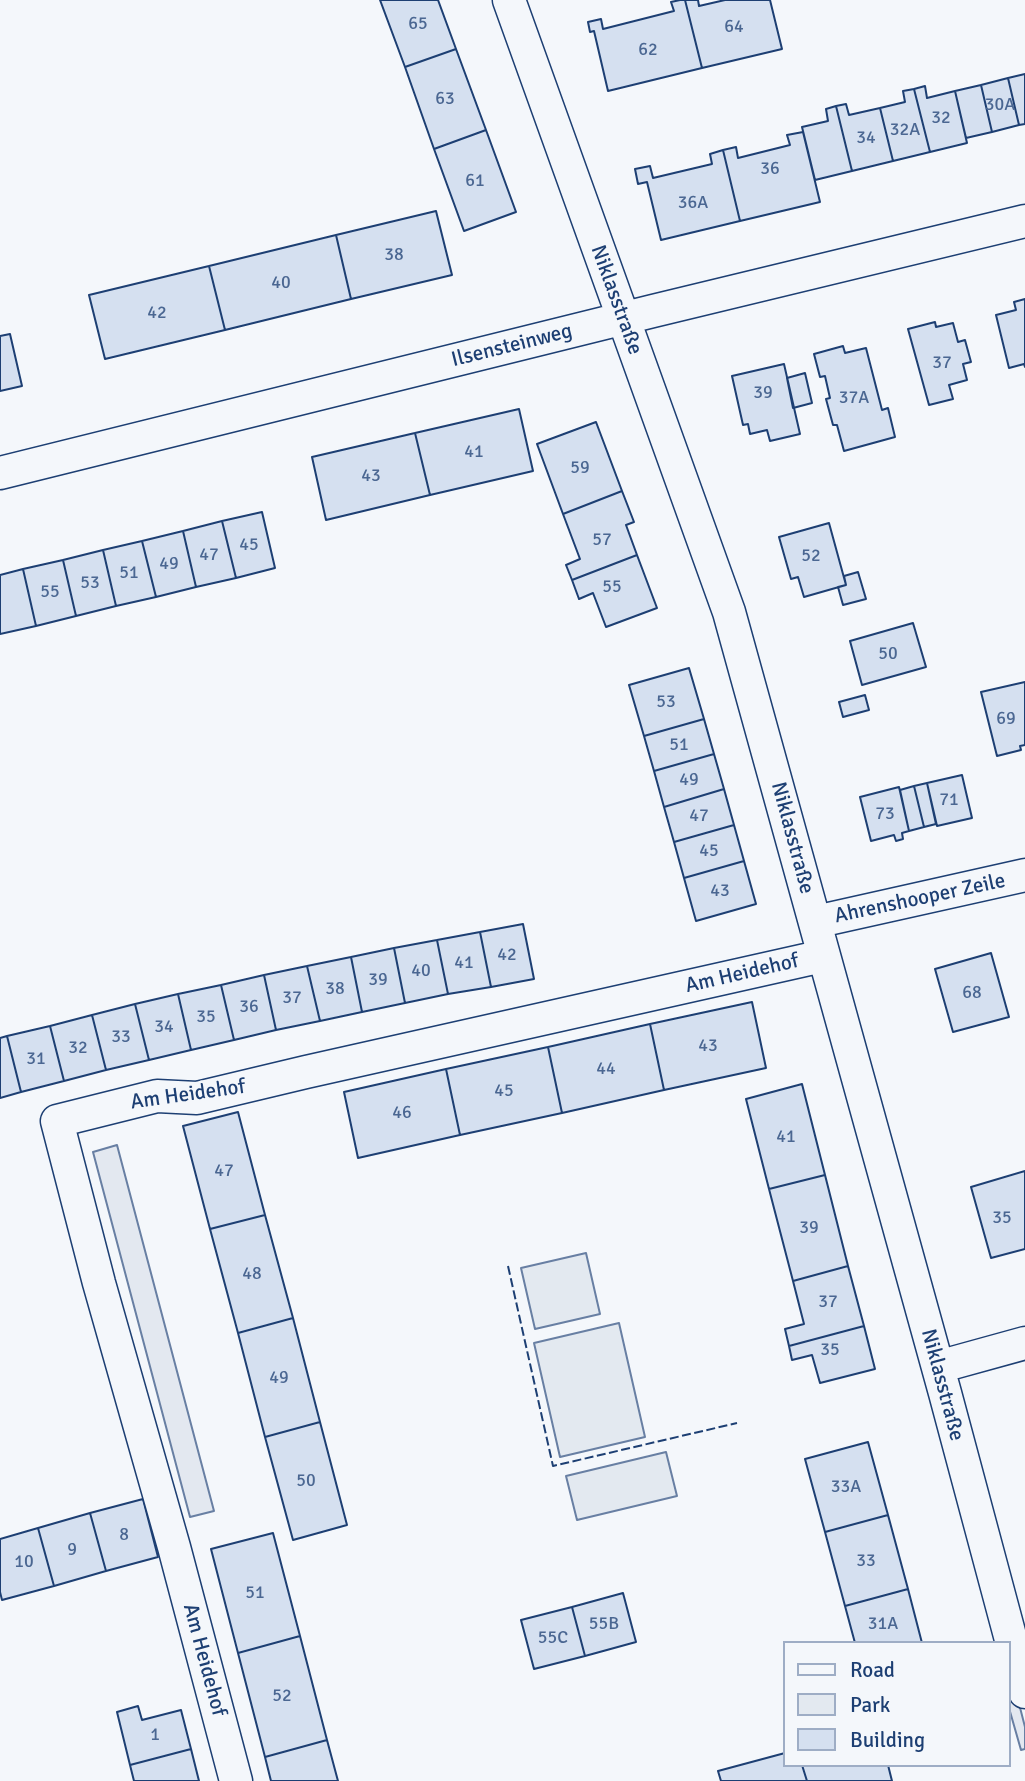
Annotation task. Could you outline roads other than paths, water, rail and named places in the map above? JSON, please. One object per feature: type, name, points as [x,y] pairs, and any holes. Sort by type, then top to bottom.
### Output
[{"type":"street","name":"Niklasstraße","points":[[509,0],[729,612],[1025,1692]]},
{"type":"street","name":"Ilsensteinweg","points":[[0,473],[1025,221]]},
{"type":"street","name":"Ahrenshooper Zeile","points":[[815,922],[1025,875]]},
{"type":"street","name":"Am Heidehof","points":[[236,1781],[57,1121],[157,1096],[197,1098],[239,1089],[823,956]]},
{"type":"street","points":[[937,1367],[1025,1343]]}]
